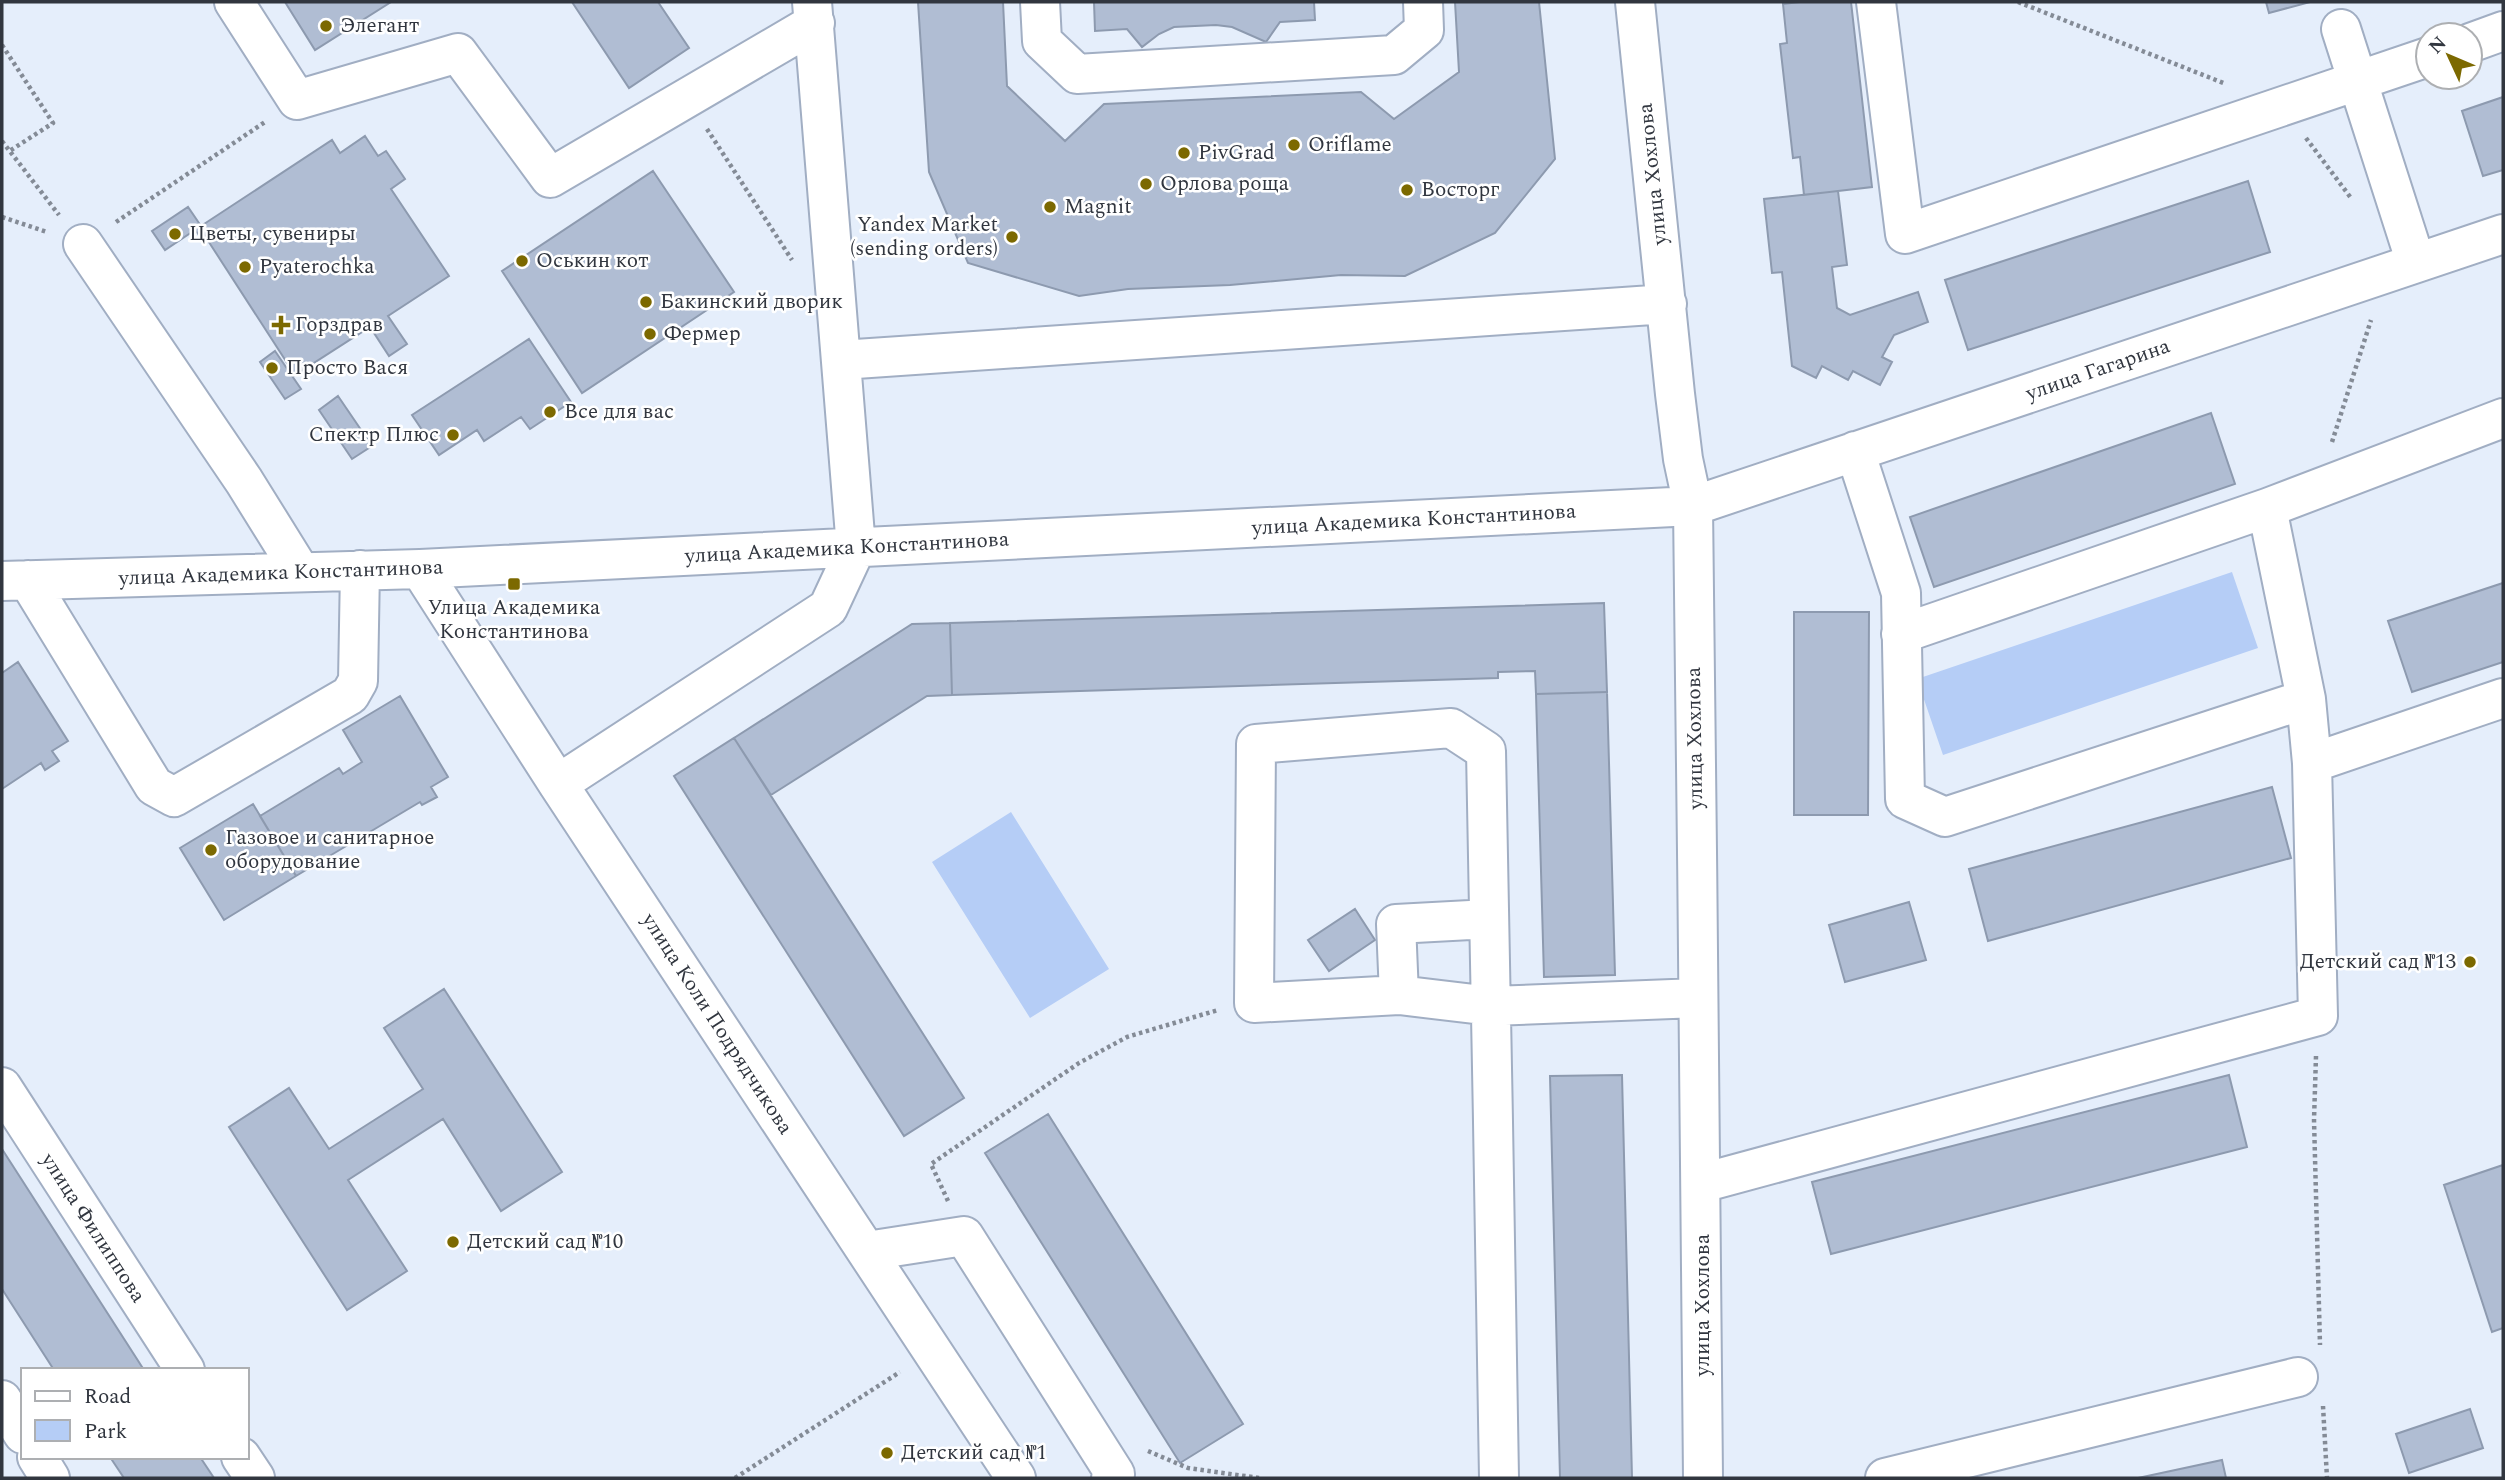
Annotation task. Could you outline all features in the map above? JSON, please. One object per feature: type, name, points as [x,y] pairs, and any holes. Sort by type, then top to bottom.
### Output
[{"type":"street","points":[[234,2],[298,100],[458,53],[550,178],[687,98],[813,12],[856,548],[828,608],[558,784]]},
{"type":"street","points":[[1040,2],[1042,41],[1077,74],[1394,55],[1424,30],[1423,2]]},
{"type":"street","name":"улица Хохлова","points":[[1635,2],[1683,459],[1693,506],[1703,1478]]},
{"type":"street","points":[[1876,2],[1905,234],[2414,62]]},
{"type":"street","points":[[2341,29],[2416,263]]},
{"type":"street","points":[[2484,38],[2503,31]]},
{"type":"street","name":"улица Гагарина","points":[[1693,506],[2503,234]]},
{"type":"street","points":[[83,244],[244,481],[300,571]]},
{"type":"street","points":[[841,360],[1667,304]]},
{"type":"street","points":[[1901,634],[2267,508],[2503,418]]},
{"type":"street","points":[[1855,452],[1901,593],[1905,799],[1945,817],[2306,699]]},
{"type":"street","name":"улица Академика Константинова","points":[[15,581],[420,569],[1693,506]]},
{"type":"street","points":[[1702,1183],[2318,1016],[2312,762],[2306,699],[2267,508]]},
{"type":"street","name":"улица Коли Подрядчикова","points":[[420,569],[558,784],[1016,1478]]},
{"type":"street","points":[[15,581],[154,786],[174,797],[350,695],[358,681],[360,570]]},
{"type":"street","points":[[2312,762],[2503,698]]},
{"type":"street","points":[[1499,1478],[1490,1006],[1486,751],[1451,728],[1256,744],[1254,1003],[1399,995],[1490,1006],[1698,998]]},
{"type":"street","points":[[1399,995],[1396,924],[1489,919]]},
{"type":"street","name":"улица Филиппова","points":[[2,1088],[184,1368]]},
{"type":"street","points":[[867,1251],[964,1236],[1115,1474],[1111,1478]]},
{"type":"street","points":[[1885,1478],[2314,1378]]},
{"type":"street","points":[[38,1459],[50,1478]]},
{"type":"street","points":[[242,1459],[255,1478]]},
{"type":"path","points":[[2018,2],[2282,107],[2354,202]]},
{"type":"path","points":[[2,45],[53,123],[9,152]]},
{"type":"path","points":[[687,98],[798,269]]},
{"type":"path","points":[[83,244],[298,100]]},
{"type":"path","points":[[2,141],[83,244]]},
{"type":"path","points":[[2,217],[83,244]]},
{"type":"path","points":[[2316,489],[2373,314]]},
{"type":"path","points":[[964,1236],[931,1164],[1079,1063],[1127,1037],[1173,1022],[1254,1003]]},
{"type":"path","points":[[2318,1016],[2314,1120],[2314,1378],[2327,1478]]},
{"type":"path","points":[[734,1478],[933,1351]]},
{"type":"path","points":[[1140,1447],[1188,1468],[1259,1478]]},
{"type":"green space","points":[[2232,572],[2258,648],[1943,755],[1917,679]]},
{"type":"green space","points":[[1011,812],[1109,969],[1030,1018],[932,862]]},
{"type":"building","name":"Элегант","points":[[285,2],[391,2],[315,50]]},
{"type":"building","points":[[572,2],[658,2],[689,48],[629,88]]},
{"type":"building","points":[[918,2],[1003,2],[1007,86],[1065,141],[1104,104],[1361,92],[1394,119],[1459,72],[1455,2],[1539,2],[1555,159],[1495,233],[1405,276],[1341,275],[1230,285],[1128,289],[1079,296],[968,263],[929,172]]},
{"type":"building","points":[[1094,2],[1314,2],[1315,20],[1280,22],[1266,42],[1232,27],[1174,27],[1142,47],[1127,29],[1095,31]]},
{"type":"building","points":[[1851,2],[1872,187],[1804,195],[1800,157],[1793,158],[1780,44],[1787,43],[1783,4]]},
{"type":"building","points":[[2266,2],[2310,2],[2269,13]]},
{"type":"building","points":[[2503,97],[2503,170],[2483,176],[2462,111]]},
{"type":"building","points":[[365,136],[378,156],[386,151],[405,179],[391,189],[449,276],[388,316],[407,344],[389,356],[370,327],[295,375],[203,233],[199,235],[195,230],[165,250],[152,231],[188,207],[201,226],[332,140],[340,153]]},
{"type":"building","points":[[653,171],[734,292],[582,393],[502,271]]},
{"type":"building","points":[[2248,181],[2270,252],[1968,350],[1945,280]]},
{"type":"building","points":[[1838,191],[1847,265],[1832,267],[1837,308],[1850,315],[1918,292],[1928,322],[1894,335],[1882,357],[1892,362],[1880,385],[1853,371],[1848,380],[1822,366],[1816,378],[1792,366],[1782,272],[1772,273],[1764,199]]},
{"type":"building","points":[[529,339],[571,402],[530,429],[521,417],[484,441],[477,430],[439,455],[412,415]]},
{"type":"building","points":[[275,351],[301,389],[285,399],[260,362]]},
{"type":"building","points":[[338,396],[372,446],[352,459],[319,410]]},
{"type":"building","points":[[2211,413],[2235,484],[1934,587],[1910,517]]},
{"type":"building","points":[[2503,583],[2503,662],[2412,692],[2388,621]]},
{"type":"building","points":[[1604,603],[1607,692],[1536,694],[1535,671],[1498,672],[1498,678],[952,695],[950,623]]},
{"type":"building","points":[[1794,612],[1869,612],[1868,815],[1794,815]]},
{"type":"building","points":[[950,623],[952,695],[927,696],[771,795],[734,738],[912,624]]},
{"type":"building","points":[[18,662],[68,741],[52,751],[59,761],[45,770],[41,763],[2,789],[2,673]]},
{"type":"building","points":[[1607,692],[1615,975],[1544,977],[1536,694]]},
{"type":"building","points":[[400,696],[448,777],[431,787],[437,797],[422,805],[420,802],[296,876],[260,816],[339,768],[343,774],[362,762],[343,730]]},
{"type":"building","points":[[734,738],[964,1098],[904,1136],[674,776]]},
{"type":"building","points":[[2272,787],[2291,858],[1988,941],[1969,869]]},
{"type":"building","points":[[253,804],[296,876],[224,920],[180,848]]},
{"type":"building","points":[[1909,902],[1926,960],[1845,982],[1829,925]]},
{"type":"building","points":[[1355,909],[1375,940],[1329,971],[1308,940]]},
{"type":"building","points":[[444,989],[562,1172],[501,1211],[443,1119],[348,1180],[407,1271],[347,1310],[229,1127],[289,1088],[329,1149],[423,1089],[384,1028]]},
{"type":"building","points":[[1622,1075],[1632,1478],[1560,1478],[1550,1076]]},
{"type":"building","points":[[2229,1075],[2247,1147],[1831,1254],[1812,1182]]},
{"type":"building","points":[[1048,1114],[1243,1424],[1180,1463],[985,1153]]},
{"type":"building","points":[[2,1149],[143,1368],[53,1368],[2,1289]]},
{"type":"building","points":[[2503,1165],[2503,1328],[2492,1332],[2444,1185]]},
{"type":"building","points":[[2470,1409],[2483,1448],[2409,1473],[2396,1434]]},
{"type":"building","points":[[111,1459],[201,1459],[214,1478],[124,1478]]},
{"type":"building","points":[[2222,1460],[2226,1478],[2138,1478]]},
{"type":"place","name":"Элегант","points":[[326,26]]},
{"type":"place","name":"Oriflame","points":[[1294,145]]},
{"type":"place","name":"PivGrad","points":[[1184,153]]},
{"type":"place","name":"Орлова роща","points":[[1146,184]]},
{"type":"place","name":"Восторг","points":[[1407,190]]},
{"type":"place","name":"Magnit","points":[[1050,207]]},
{"type":"place","name":"Цветы, сувениры","points":[[175,234]]},
{"type":"place","name":"Yandex Market (sending orders)","points":[[1012,237]]},
{"type":"place","name":"Оськин кот","points":[[522,261]]},
{"type":"place","name":"Pyaterochka","points":[[245,267]]},
{"type":"place","name":"Бакинский дворик","points":[[646,302]]},
{"type":"place","name":"Горздрав","points":[[281,325]]},
{"type":"place","name":"Фермер","points":[[650,334]]},
{"type":"place","name":"Просто Вася","points":[[272,368]]},
{"type":"place","name":"Все для вас","points":[[550,412]]},
{"type":"place","name":"Спектр Плюс","points":[[453,435]]},
{"type":"place","name":"Улица Академика Константинова","points":[[514,584]]},
{"type":"place","name":"Газовое и санитарное оборудование","points":[[211,850]]},
{"type":"place","name":"Детский сад №13","points":[[2470,962]]},
{"type":"place","name":"Детский сад №10","points":[[453,1242]]},
{"type":"place","name":"Детский сад №1","points":[[887,1453]]}]
